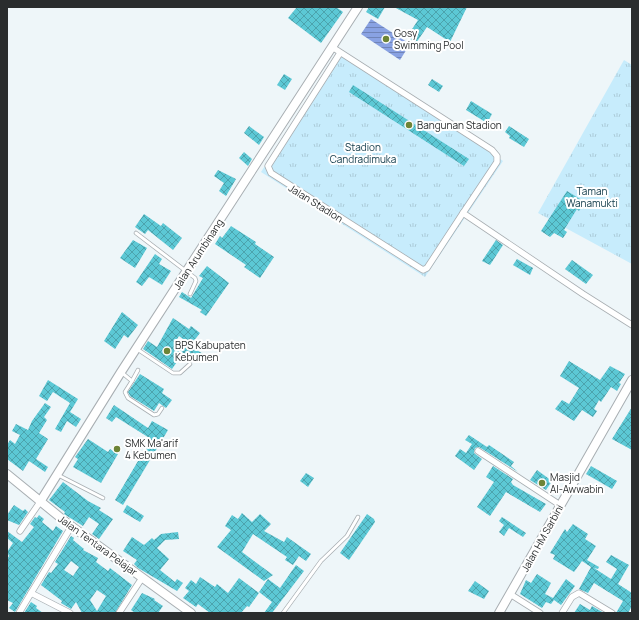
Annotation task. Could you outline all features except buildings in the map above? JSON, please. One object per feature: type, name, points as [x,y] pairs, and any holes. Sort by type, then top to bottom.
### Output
[{"type":"main road","name":"Jalan Arumbinang","points":[[40,502],[58,476],[121,372],[358,7]]},
{"type":"main road","name":"Jalan HM Sarbini","points":[[499,613],[560,504],[631,384]]},
{"type":"main road","name":"Jalan Tentara Pelajar","points":[[7,474],[71,527],[191,613]]},
{"type":"street","name":"Jalan Stadion","points":[[332,47],[492,150],[497,156],[497,162],[427,268],[423,270],[271,173],[268,166],[340,53]]},
{"type":"street","points":[[463,213],[583,294],[632,325]]},
{"type":"street","points":[[478,451],[560,504]]},
{"type":"street","points":[[20,531],[40,502]]},
{"type":"street","points":[[19,613],[71,527]]},
{"type":"street","points":[[119,613],[142,578]]},
{"type":"street","points":[[32,593],[70,613]]},
{"type":"street","points":[[564,612],[572,597],[579,593],[612,613]]},
{"type":"street","points":[[510,594],[540,613]]},
{"type":"lane","points":[[136,233],[193,276],[196,281],[190,294]]},
{"type":"lane","points":[[137,349],[173,373],[180,373],[190,364]]},
{"type":"lane","points":[[138,370],[125,392],[128,398],[154,415],[158,414],[162,408]]},
{"type":"lane","points":[[121,372],[132,380]]},
{"type":"lane","points":[[58,476],[103,498]]},
{"type":"lane","points":[[283,613],[321,561],[347,536],[358,517]]},
{"type":"green space","name":"Stadion Candradimuka","points":[[340,49],[503,161],[425,277],[261,172]]},
{"type":"green space","name":"Taman Wanamukti","points":[[624,60],[632,65],[632,264],[538,213]]},
{"type":"water","name":"Gosy Swimming Pool","points":[[371,19],[410,44],[400,60],[361,34]]},
{"type":"place","name":"Gosy Swimming Pool","points":[[386,39]]},
{"type":"place","name":"Bangunan Stadion","points":[[409,125]]},
{"type":"place","name":"BPS Kabupaten Kebumen","points":[[167,351]]},
{"type":"place","name":"SMK Ma'arif 4 Kebumen","points":[[117,449]]},
{"type":"place","name":"Masjid Al-Awwabin","points":[[542,483]]}]
